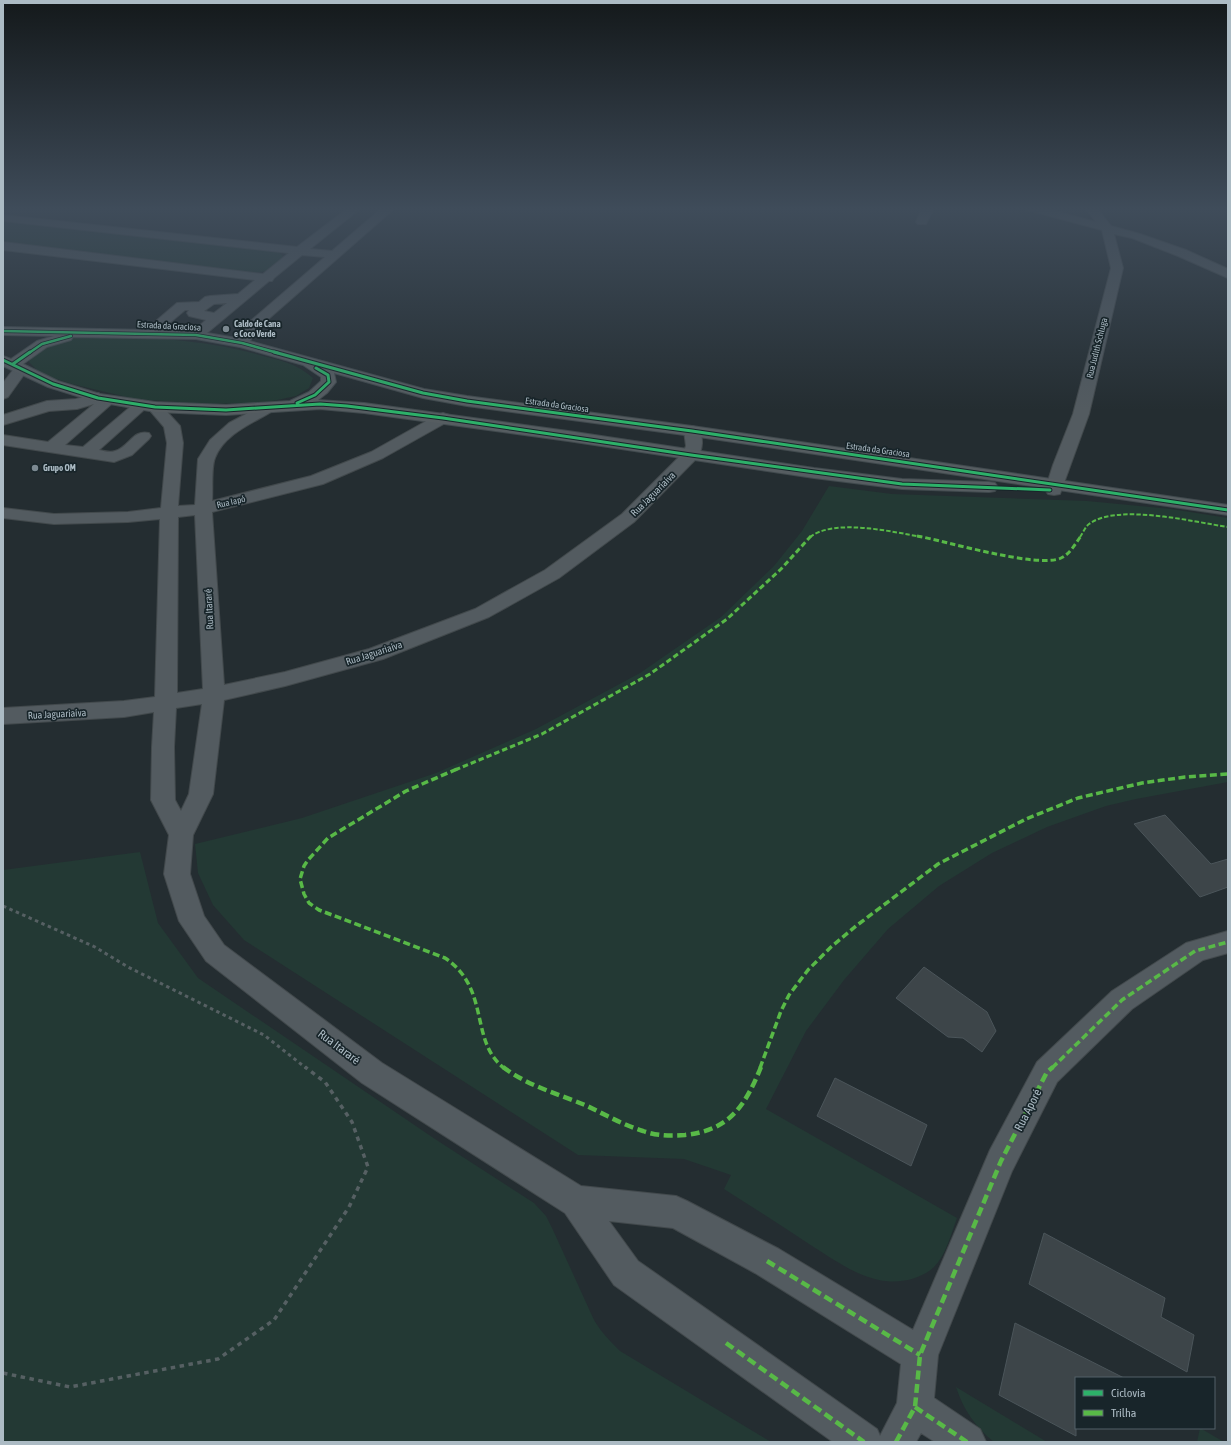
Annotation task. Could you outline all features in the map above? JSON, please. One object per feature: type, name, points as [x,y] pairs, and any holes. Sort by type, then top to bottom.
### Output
[{"type":"main road","name":"Estrada da Graciosa","points":[[3,330],[196,335],[242,343],[422,393],[467,401],[692,431],[1055,487],[1112,493],[1228,510]]},
{"type":"main road","points":[[12,365],[42,344],[58,338],[95,332]]},
{"type":"main road","points":[[275,408],[306,400],[320,392],[329,382],[328,375],[302,360]]},
{"type":"main road","name":"Estrada da Graciosa","points":[[12,365],[53,384],[103,399],[148,406],[226,410],[327,405],[364,408],[902,484],[1055,487]]},
{"type":"street","points":[[247,275],[268,278]]},
{"type":"street","points":[[196,335],[271,275]]},
{"type":"street","points":[[242,343],[252,327],[311,275]]},
{"type":"street","name":"Rua Judith Schluga","points":[[1055,487],[1061,465],[1081,414],[1115,275]]},
{"type":"street","points":[[217,318],[194,312],[210,300],[242,298]]},
{"type":"street","points":[[149,333],[182,306],[202,306]]},
{"type":"street","points":[[3,394],[12,365]]},
{"type":"street","points":[[3,420],[47,406],[77,404],[103,399]]},
{"type":"street","points":[[52,447],[103,399]]},
{"type":"street","points":[[87,452],[148,406],[172,426],[174,432],[175,443],[169,513],[163,800],[180,835]]},
{"type":"street","name":"Rua Itararé","points":[[275,408],[235,426],[218,440],[206,460],[203,509],[214,694],[212,726],[201,794],[180,835],[177,874],[192,922],[215,953],[372,1072],[576,1202]]},
{"type":"street","name":"Rua Iapó","points":[[3,513],[54,519],[128,517],[203,509],[317,480],[377,455],[443,418]]},
{"type":"street","points":[[691,455],[694,446],[692,431]]},
{"type":"street","points":[[3,440],[114,457],[122,455],[143,436]]},
{"type":"street","name":"Rua Jaguariaíva","points":[[3,716],[124,709],[214,694],[285,679],[376,654],[482,613],[552,574],[628,518],[691,455]]},
{"type":"street","name":"Rua Aporé","points":[[915,1407],[920,1355],[1001,1161],[1047,1072],[1122,1000],[1195,951],[1228,942]]},
{"type":"street","points":[[576,1202],[676,1212],[767,1261],[920,1355]]},
{"type":"street","points":[[576,1202],[626,1272],[864,1442]]},
{"type":"street","points":[[896,1442],[915,1407],[967,1442]]},
{"type":"path","points":[[3,906],[95,947],[128,967],[264,1035],[325,1082],[352,1122],[368,1167],[349,1207],[274,1320],[218,1359],[70,1387],[3,1373]]},
{"type":"green space","points":[[85,337],[175,340],[219,346],[283,361],[301,369],[313,378],[309,388],[296,396],[263,403],[206,404],[135,399],[72,384],[41,374],[29,362],[32,353],[42,346],[57,341]]},
{"type":"green space","points":[[829,486],[892,494],[1087,501],[1171,509],[1228,518],[1228,782],[1106,806],[1047,827],[992,853],[939,886],[888,929],[844,980],[806,1031],[766,1109],[957,1218],[942,1257],[934,1267],[915,1278],[901,1281],[886,1281],[870,1278],[851,1270],[834,1260],[724,1189],[731,1175],[684,1159],[578,1155],[244,940],[213,905],[198,873],[195,844],[302,818],[436,773],[536,729],[640,673],[721,617],[774,566],[802,531]]},
{"type":"green space","points":[[140,852],[158,923],[198,978],[435,1139],[534,1203],[546,1216],[594,1320],[616,1347],[620,1351],[771,1442],[3,1442],[3,870]]},
{"type":"green space","points":[[956,1387],[1047,1442],[994,1442],[981,1431],[971,1418],[962,1403]]},
{"type":"green space","points":[[1200,1429],[1202,1429],[1224,1442],[1197,1442]]},
{"type":"building","points":[[1165,815],[1211,864],[1228,859],[1228,887],[1200,897],[1134,824]]},
{"type":"building","points":[[924,967],[987,1012],[996,1031],[982,1052],[963,1038],[948,1037],[896,998]]},
{"type":"building","points":[[835,1078],[927,1125],[911,1166],[817,1116]]},
{"type":"building","points":[[1044,1233],[1165,1298],[1161,1317],[1194,1335],[1187,1372],[1029,1284]]},
{"type":"building","points":[[1015,1323],[1122,1377],[1075,1377],[1076,1436],[999,1395]]},
{"type":"marked path","points":[[1228,527],[1144,515],[1127,514],[1111,516],[1101,518],[1088,525],[1068,554],[1059,559],[1047,561],[1007,556],[941,540],[871,528],[846,527],[816,532],[808,538],[781,569],[727,619],[650,674],[542,734],[406,791],[328,838],[308,860],[304,866],[300,879],[304,894],[309,903],[319,910],[445,958],[454,965],[465,977],[473,993],[491,1055],[507,1070],[541,1087],[642,1131],[664,1136],[679,1135],[704,1131],[717,1127],[732,1117],[743,1103],[753,1086],[781,1011],[798,982],[831,947],[916,879],[938,864],[1047,809],[1078,798],[1142,783],[1185,777],[1228,774]]},
{"type":"marked path","points":[[896,1442],[915,1407],[920,1355],[1001,1161],[1047,1072],[1122,1000],[1195,951],[1228,942]]},
{"type":"marked path","points":[[767,1261],[920,1355]]},
{"type":"marked path","points":[[726,1343],[864,1442]]},
{"type":"marked path","points":[[915,1407],[967,1442]]},
{"type":"cycle path","points":[[3,331],[196,335],[242,343],[423,393],[467,401],[692,431],[1228,510]]},
{"type":"cycle path","points":[[13,364],[42,344],[71,336]]},
{"type":"cycle path","points":[[3,360],[53,384],[98,398],[155,407],[226,410],[320,404],[347,406],[443,418],[691,455],[902,484],[1050,490]]},
{"type":"cycle path","points":[[297,403],[307,400],[315,395],[329,382],[328,375],[316,368]]},
{"type":"place","name":"Caldo de Cana e Coco Verde","points":[[226,329]]},
{"type":"place","name":"Grupo OM","points":[[35,468]]}]
